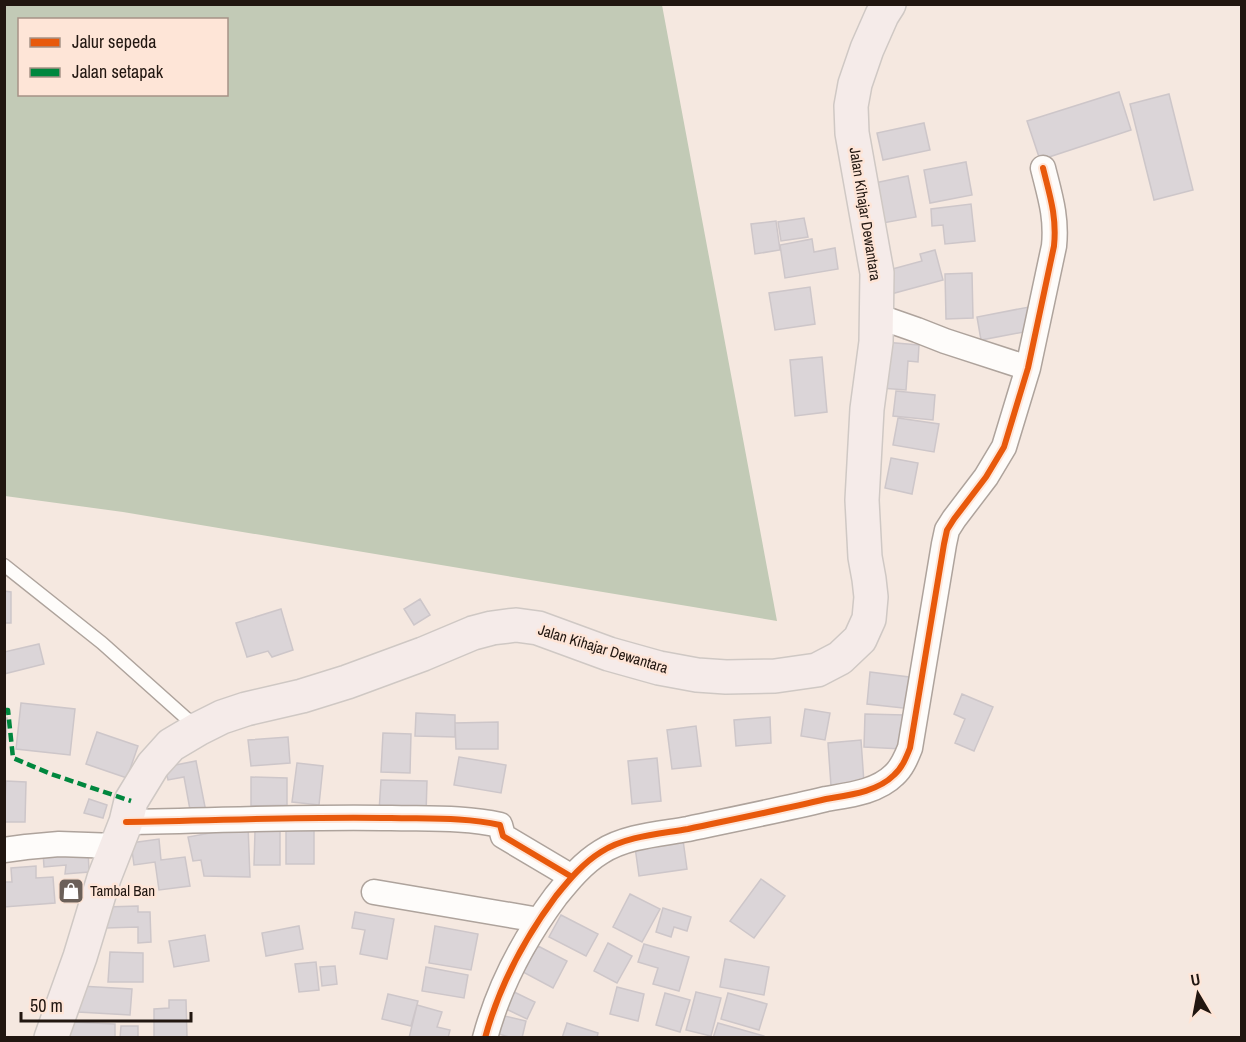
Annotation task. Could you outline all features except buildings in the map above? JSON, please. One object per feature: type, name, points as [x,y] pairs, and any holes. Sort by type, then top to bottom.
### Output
[{"type":"main road","name":"Jalan Kihajar Dewantara","points":[[51,1038],[131,801],[153,765],[171,745],[222,717],[347,682],[473,633],[516,625],[538,628],[609,654],[659,668],[750,678],[817,670],[840,658],[860,639],[869,618],[871,597],[862,529],[862,491],[866,419],[876,342],[877,273],[852,133],[851,106],[855,84],[867,49],[889,4]]},
{"type":"street","points":[[485,1038],[495,1006],[519,953],[539,920],[572,877],[603,850],[624,841],[862,792],[881,784],[894,775],[904,762],[910,748],[948,530],[986,477],[1004,447],[1028,368],[1056,233],[1055,216],[1043,168]]},
{"type":"street","points":[[877,316],[1028,368]]},
{"type":"street","points":[[4,850],[232,820],[337,817],[469,820],[500,825],[504,837],[572,877]]},
{"type":"street","points":[[375,892],[539,920]]},
{"type":"lane","points":[[4,565],[102,643],[198,729]]},
{"type":"green space","points":[[5,4],[662,5],[777,621],[123,512],[5,496]]},
{"type":"marked path","points":[[4,710],[8,710],[13,758],[51,774],[131,801]]},
{"type":"cycle path","points":[[485,1038],[505,982],[533,929],[571,878],[601,852],[621,842],[643,836],[688,829],[862,792],[887,781],[902,766],[910,748],[947,530],[986,477],[1004,447],[1028,368],[1055,235],[1054,216],[1043,168]]},
{"type":"cycle path","points":[[126,822],[325,818],[473,821],[500,825],[503,836],[572,877]]},
{"type":"place","name":"Tambal Ban","points":[[71,891]]}]
